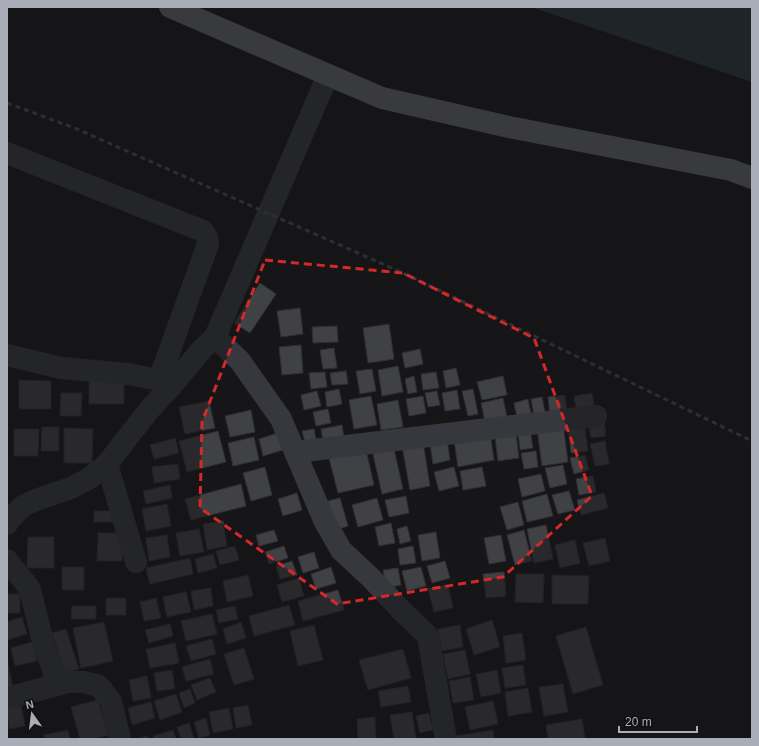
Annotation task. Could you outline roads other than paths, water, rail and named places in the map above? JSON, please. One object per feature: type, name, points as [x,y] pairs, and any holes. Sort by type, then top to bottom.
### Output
[{"type":"highway","points":[[170,7],[382,98],[509,126],[731,170],[752,178]]},
{"type":"street","points":[[166,382],[215,337],[328,75]]},
{"type":"street","points":[[7,153],[204,231],[208,244],[166,382],[149,410],[107,464],[90,478],[71,488],[23,506],[7,524]]},
{"type":"street","points":[[215,337],[240,361],[281,418],[324,520],[341,550],[428,636],[446,739]]},
{"type":"street","points":[[7,355],[61,368],[128,374],[166,382]]},
{"type":"street","points":[[296,452],[596,416]]},
{"type":"street","points":[[107,464],[136,562]]},
{"type":"street","points":[[7,560],[30,588],[44,646],[55,675],[68,682]]},
{"type":"street","points":[[7,698],[68,682],[84,682],[100,686],[111,702],[120,739]]},
{"type":"railway","points":[[7,103],[77,129],[410,276],[752,441]]}]
